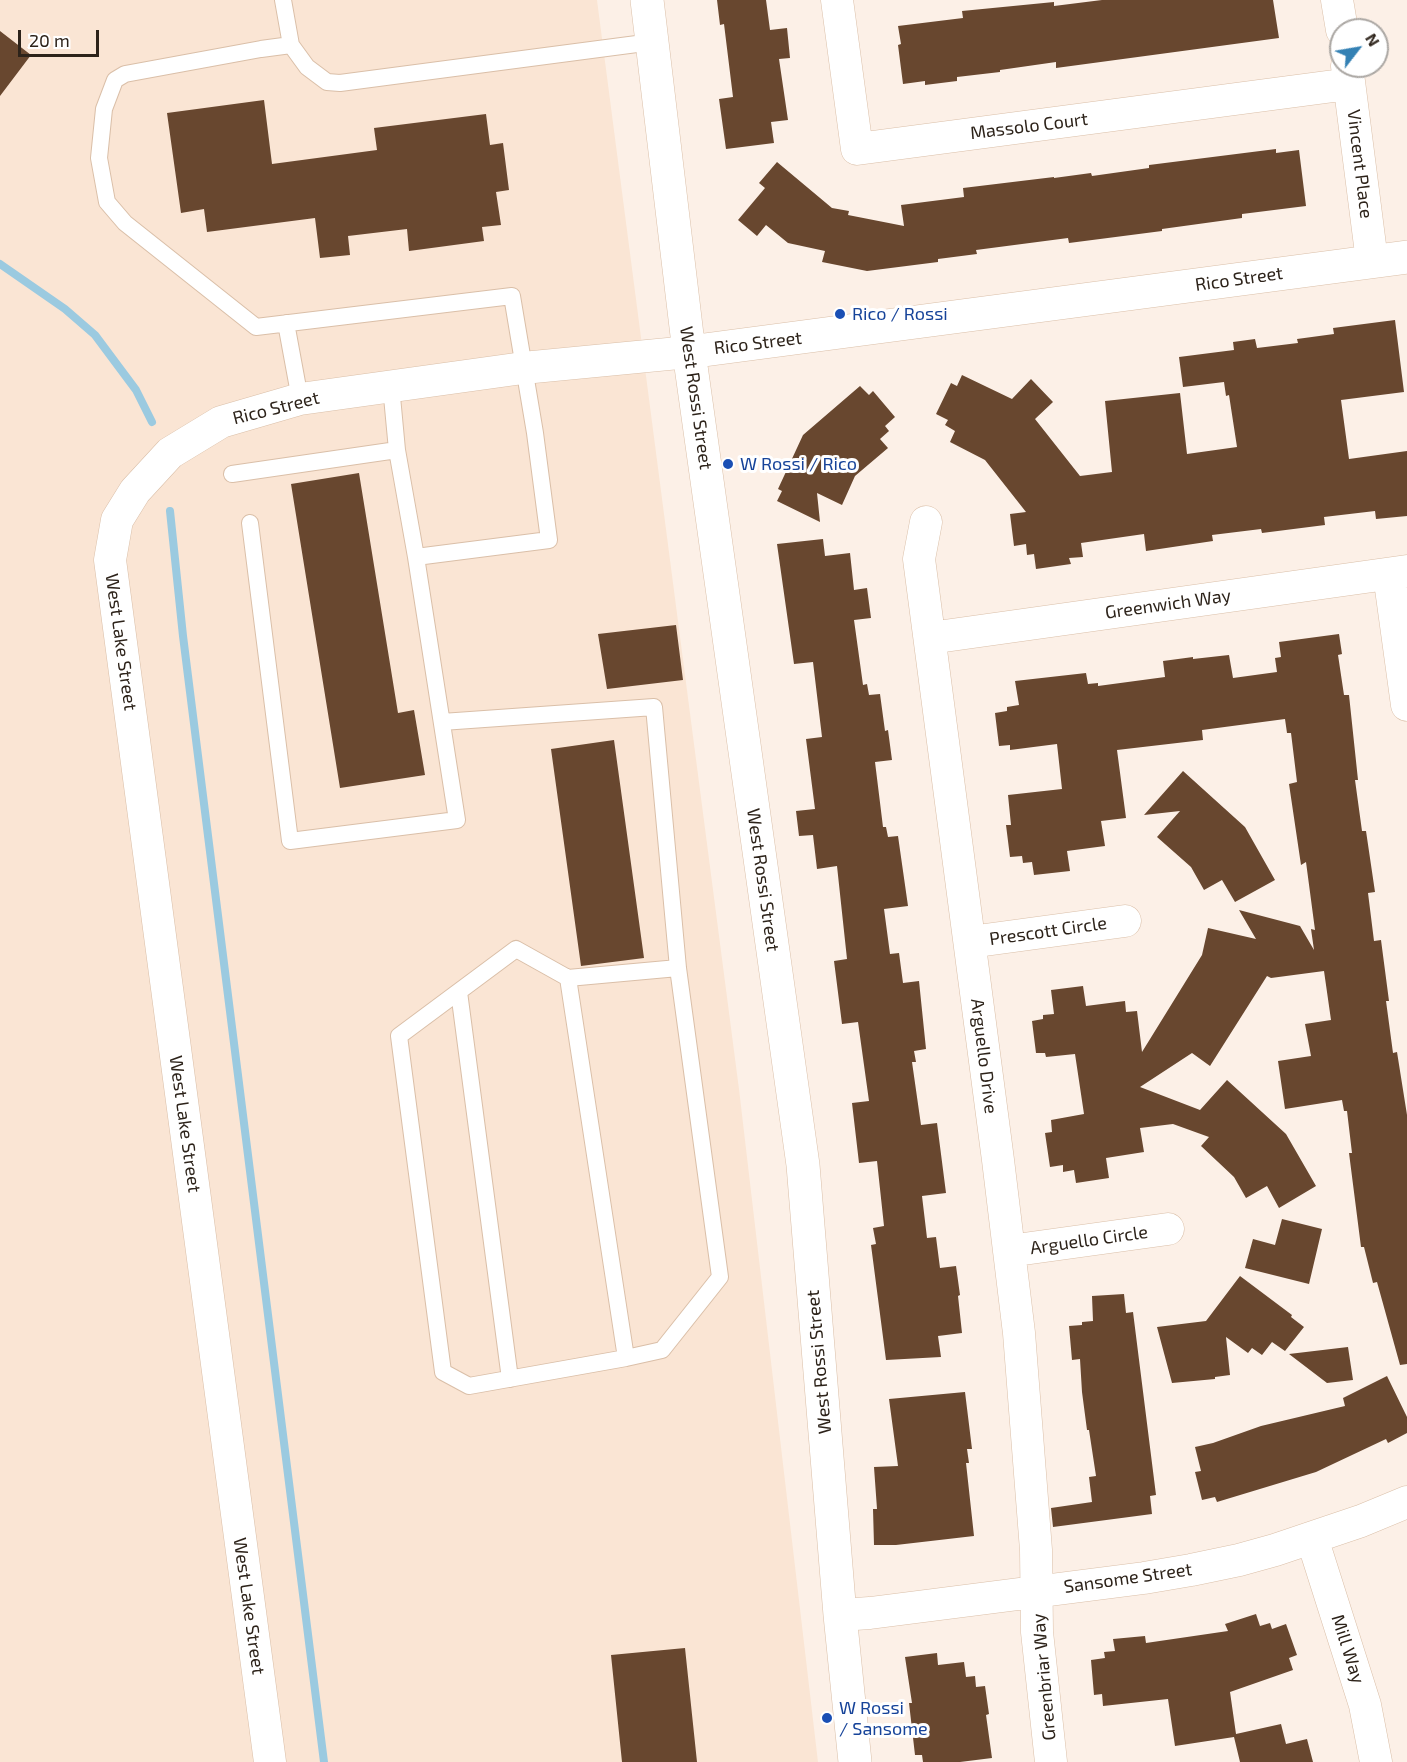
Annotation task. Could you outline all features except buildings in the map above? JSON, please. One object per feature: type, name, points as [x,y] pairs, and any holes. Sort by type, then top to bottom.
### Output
[{"type":"main road","name":"West Rossi Street","points":[[646,0],[689,352],[803,1165],[840,1615],[855,1762]]},
{"type":"main road","name":"Rico Street","points":[[689,352],[1407,257]]},
{"type":"street","name":"Massolo Court","points":[[837,0],[857,148],[1329,78]]},
{"type":"street","points":[[1337,0],[1339,18]]},
{"type":"street","name":"Vincent Place","points":[[1348,78],[1372,261]]},
{"type":"street","name":"Rico Street","points":[[135,491],[170,453],[221,422],[300,399],[523,368],[689,352]]},
{"type":"street","name":"West Lake Street","points":[[135,491],[117,520],[110,560],[270,1762]]},
{"type":"street","name":"Arguello Drive","points":[[926,522],[919,559],[1009,1251],[1025,1403],[1038,1591]]},
{"type":"street","points":[[1398,572],[1407,705]]},
{"type":"street","name":"Greenwich Way","points":[[930,638],[1398,572]]},
{"type":"street","name":"Prescott Circle","points":[[970,942],[1125,921]]},
{"type":"street","name":"Arguello Circle","points":[[1009,1251],[1168,1229]]},
{"type":"street","name":"Sansome Street","points":[[840,1615],[1144,1578],[1191,1570],[1239,1560],[1312,1538],[1407,1502]]},
{"type":"street","name":"Mill Way","points":[[1312,1538],[1365,1705],[1376,1762]]},
{"type":"street","name":"Greenbriar Way","points":[[1038,1591],[1037,1632],[1051,1762]]},
{"type":"lane","points":[[283,0],[291,45],[307,67],[327,82],[340,83],[652,42]]},
{"type":"lane","points":[[291,45],[125,74],[115,80],[104,109],[99,158],[107,202],[125,223],[256,327],[512,296],[535,433],[549,540],[416,556]]},
{"type":"lane","points":[[286,323],[300,399]]},
{"type":"lane","points":[[250,524],[290,841],[457,820],[397,450],[391,386]]},
{"type":"lane","points":[[232,474],[397,450]]},
{"type":"lane","points":[[442,722],[654,707],[678,968],[720,1277],[662,1350],[469,1386],[443,1372],[399,1036],[516,949],[568,978],[678,968]]},
{"type":"lane","points":[[568,978],[626,1358]]},
{"type":"lane","points":[[459,992],[510,1379]]},
{"type":"shaded area","points":[[0,0],[597,0],[739,1089],[818,1762],[0,1762]]},
{"type":"waterway","points":[[0,264],[65,309],[95,335],[136,390],[152,422]]},
{"type":"waterway","points":[[170,511],[183,636],[324,1762]]},
{"type":"place","name":"Rico / Rossi","points":[[840,314]]},
{"type":"place","name":"W Rossi / Rico","points":[[728,464]]},
{"type":"place","name":"W Rossi / Sansome","points":[[827,1718]]}]
